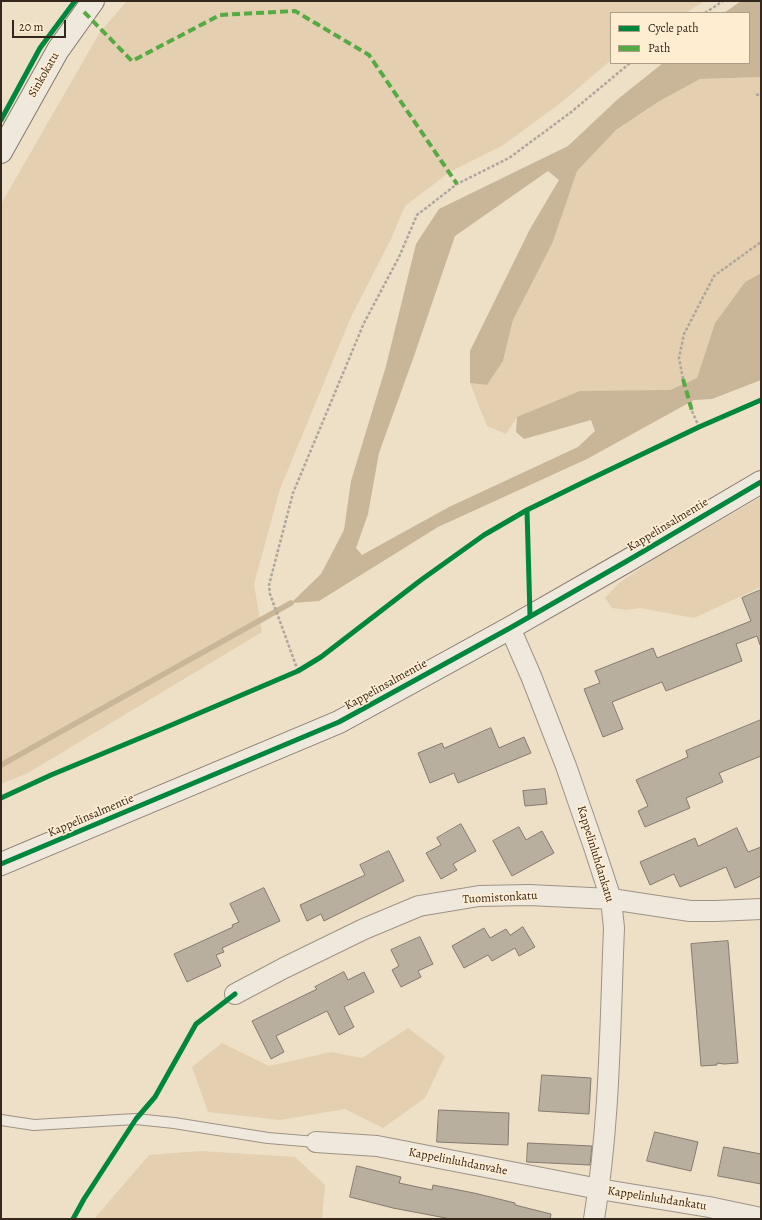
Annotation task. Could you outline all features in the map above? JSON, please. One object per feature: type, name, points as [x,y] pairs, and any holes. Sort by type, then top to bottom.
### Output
[{"type":"street","name":"Sinkokatu","points":[[1,152],[58,50],[87,5]]},
{"type":"street","name":"Kappelinsalmentie","points":[[1,864],[339,722],[510,628],[761,482]]},
{"type":"street","name":"Kappelinluhdankatu","points":[[510,628],[531,676],[566,766],[611,900],[614,928],[606,1121],[599,1189],[594,1219]]},
{"type":"street","name":"Tuomistonkatu","points":[[235,994],[364,928],[419,906],[479,896],[529,895],[611,900],[690,911],[716,912],[761,909]]},
{"type":"street","name":"Kappelinluhdanvahe","points":[[316,1142],[377,1146],[599,1189]]},
{"type":"street","name":"Kappelinluhdankatu","points":[[599,1189],[709,1207],[761,1218]]},
{"type":"lane","points":[[1,1120],[34,1125],[136,1120],[174,1123],[268,1138],[316,1142]]},
{"type":"path","points":[[706,12],[723,1]]},
{"type":"path","points":[[298,671],[270,594],[269,584],[293,493],[364,323],[399,258],[417,215],[457,184],[509,158],[570,113],[629,64]]},
{"type":"path","points":[[756,95],[761,94]]},
{"type":"path","points":[[683,379],[679,358],[684,334],[714,276],[761,242]]},
{"type":"path","points":[[692,411],[699,427]]},
{"type":"path","points":[[692,430],[706,424]]},
{"type":"path","points":[[291,674],[304,667]]},
{"type":"shaded area","points":[[127,1],[705,1],[687,12],[610,12],[610,61],[562,102],[502,146],[450,172],[405,206],[391,239],[351,317],[280,489],[254,584],[262,632],[28,773],[1,784],[1,204],[100,32]]},
{"type":"shaded area","points":[[741,1],[761,1],[761,77],[700,79],[658,102],[616,130],[577,171],[552,244],[513,320],[503,361],[487,385],[470,383],[470,351],[530,229],[559,180],[548,171],[455,236],[379,453],[368,514],[356,548],[362,555],[449,507],[578,447],[595,431],[591,420],[524,439],[516,432],[517,417],[580,391],[670,390],[697,378],[715,323],[745,282],[761,273],[761,380],[712,399],[694,400],[587,459],[438,527],[319,601],[291,603],[321,574],[344,530],[351,481],[386,366],[416,244],[439,209],[568,146],[618,99],[662,64],[750,64],[750,12],[725,12]]},
{"type":"shaded area","points":[[761,77],[761,273],[745,282],[715,323],[697,378],[670,390],[655,391],[517,417],[506,434],[487,426],[470,383],[487,385],[503,361],[513,320],[552,244],[576,171],[616,130],[658,102],[700,79]]},
{"type":"shaded area","points":[[761,497],[761,587],[694,618],[640,608],[627,610],[612,608],[605,598],[619,583],[659,556]]},
{"type":"shaded area","points":[[408,1028],[445,1056],[425,1098],[383,1128],[345,1109],[280,1120],[208,1112],[192,1067],[222,1043],[269,1066],[331,1052],[362,1058]]},
{"type":"shaded area","points":[[201,1151],[295,1157],[325,1185],[322,1219],[94,1219],[149,1155]]},
{"type":"building","points":[[761,590],[761,645],[757,636],[736,644],[742,661],[666,691],[662,682],[612,702],[623,729],[603,737],[584,689],[600,683],[595,671],[653,648],[657,658],[751,621],[742,598]]},
{"type":"building","points":[[761,720],[761,756],[719,773],[723,782],[686,798],[690,808],[645,827],[638,811],[648,806],[636,780],[688,757],[686,751]]},
{"type":"building","points":[[491,728],[499,748],[524,737],[531,753],[458,783],[454,773],[430,783],[418,753],[442,743],[444,748]]},
{"type":"building","points":[[545,789],[547,804],[525,806],[523,791]]},
{"type":"building","points":[[461,824],[476,851],[453,864],[457,870],[441,879],[426,853],[441,845],[437,838]]},
{"type":"building","points":[[519,827],[526,840],[542,831],[554,853],[512,876],[493,841]]},
{"type":"building","points":[[737,828],[748,852],[761,847],[761,876],[735,888],[726,867],[680,887],[674,874],[650,885],[640,862],[695,838],[698,846]]},
{"type":"building","points":[[389,851],[404,881],[324,921],[321,914],[307,921],[300,905],[365,875],[360,865]]},
{"type":"building","points":[[264,888],[280,921],[222,948],[224,952],[216,955],[221,966],[187,982],[174,954],[233,927],[232,925],[239,922],[230,904]]},
{"type":"building","points":[[523,927],[535,947],[519,956],[515,948],[492,961],[488,955],[464,968],[452,946],[484,928],[490,938],[506,929],[510,935]]},
{"type":"building","points":[[420,937],[433,964],[418,971],[421,977],[401,987],[392,970],[399,966],[391,950]]},
{"type":"building","points":[[728,941],[738,1063],[717,1063],[717,1065],[701,1066],[691,944]]},
{"type":"building","points":[[344,972],[348,980],[364,972],[374,992],[344,1007],[354,1027],[339,1035],[327,1011],[276,1036],[284,1052],[271,1059],[252,1021],[317,989],[315,987]]},
{"type":"building","points":[[542,1075],[591,1078],[589,1114],[539,1111]]},
{"type":"building","points":[[439,1110],[509,1113],[508,1145],[437,1142]]},
{"type":"building","points":[[655,1132],[698,1142],[691,1171],[647,1161]]},
{"type":"building","points":[[528,1143],[592,1146],[590,1165],[527,1162]]},
{"type":"building","points":[[724,1147],[761,1154],[761,1184],[718,1176]]},
{"type":"building","points":[[357,1166],[401,1177],[399,1183],[432,1190],[433,1185],[515,1203],[515,1205],[551,1214],[550,1219],[451,1219],[393,1208],[350,1197]]},
{"type":"waterway","points":[[1,765],[291,603]]},
{"type":"marked path","points":[[84,12],[132,61],[220,15],[295,11],[369,55],[457,184]]},
{"type":"marked path","points":[[683,379],[692,411]]},
{"type":"cycle path","points":[[1,120],[40,48],[75,1]]},
{"type":"cycle path","points":[[1,798],[51,775],[298,671],[321,657],[421,580],[484,535],[527,510],[584,482],[699,427],[761,400]]},
{"type":"cycle path","points":[[1,864],[339,722],[510,628],[761,482]]},
{"type":"cycle path","points":[[527,510],[530,616]]},
{"type":"cycle path","points":[[73,1219],[84,1199],[136,1119],[155,1097],[196,1024],[235,994]]}]
